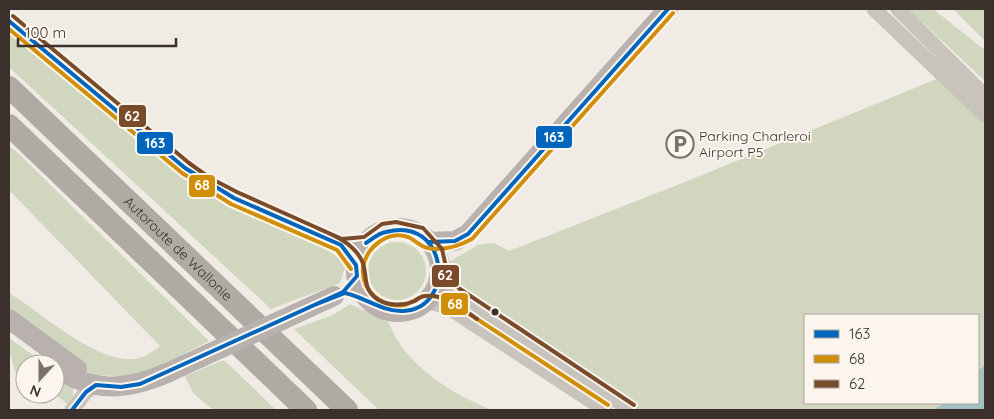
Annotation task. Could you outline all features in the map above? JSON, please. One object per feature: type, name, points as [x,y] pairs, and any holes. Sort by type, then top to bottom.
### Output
[{"type":"highway","name":"Autoroute de Wallonie","points":[[9,87],[347,410]]},
{"type":"highway","name":"Autoroute de Wallonie","points":[[9,125],[301,407]]},
{"type":"highway","points":[[308,371],[361,410]]},
{"type":"main road","points":[[429,242],[455,241],[468,234],[668,9]]},
{"type":"main road","points":[[65,373],[96,385],[121,387],[140,384],[167,373],[339,294],[356,270],[366,243],[385,230],[397,228],[420,234],[436,252],[439,274]]},
{"type":"main road","points":[[356,270],[367,298],[377,306],[389,311],[402,312],[415,309],[426,302],[455,241]]},
{"type":"main road","points":[[339,294],[367,298]]},
{"type":"main road","points":[[9,319],[49,347],[96,385]]},
{"type":"main road","points":[[9,334],[38,354]]},
{"type":"street","points":[[874,9],[985,116]]},
{"type":"street","points":[[898,9],[985,96]]},
{"type":"street","points":[[9,21],[200,178],[234,198],[341,245],[366,243]]},
{"type":"street","points":[[341,245],[356,270]]},
{"type":"street","points":[[439,274],[454,295],[630,410]]},
{"type":"street","points":[[426,302],[446,306],[605,410]]},
{"type":"street","points":[[72,410],[86,392],[96,385]]},
{"type":"green space","points":[[908,9],[933,9],[985,50],[985,81]]},
{"type":"green space","points":[[953,9],[985,9],[985,41]]},
{"type":"green space","points":[[9,30],[160,156],[215,197],[290,230],[332,253],[343,262],[345,268],[340,283],[271,309],[9,67]]},
{"type":"green space","points":[[944,76],[985,122],[985,410],[631,410],[454,295],[440,267],[478,245],[494,243],[509,251],[690,180]]},
{"type":"green space","points":[[9,146],[209,341],[139,377],[96,375],[81,369],[65,357],[65,354],[61,354],[9,315],[9,293],[69,335],[102,353],[118,358],[137,359],[160,346],[9,190]]},
{"type":"green space","points":[[391,242],[403,242],[418,250],[426,265],[426,277],[418,292],[403,300],[391,300],[376,292],[368,277],[368,265],[376,250]]},
{"type":"green space","points":[[350,304],[388,322],[406,352],[431,376],[460,395],[491,410],[379,410],[294,329],[333,315]]},
{"type":"green space","points":[[9,338],[31,354],[15,354],[15,372],[9,349]]},
{"type":"green space","points":[[224,360],[276,410],[213,410],[193,393],[185,376]]},
{"type":"green space","points":[[65,378],[73,384],[73,396],[67,404],[65,402]]},
{"type":"water","points":[[985,365],[985,410],[933,410],[943,404],[979,404],[979,370]]},
{"type":"transit line","name":"163","points":[[429,242],[455,241],[468,234],[668,9]]},
{"type":"transit line","name":"68","points":[[608,405],[448,300],[426,296],[405,305],[388,304],[381,301],[365,284],[363,268],[368,253],[373,247],[386,238],[393,236],[408,237],[423,246],[434,249],[451,247],[472,239],[673,13]]},
{"type":"transit line","name":"62","points":[[13,16],[189,163],[210,178],[237,192],[342,239],[364,237],[382,224],[396,222],[423,228],[442,249],[446,267],[445,279],[634,405]]},
{"type":"transit line","name":"163","points":[[9,21],[185,168],[234,198],[341,245],[356,265],[357,276],[343,292],[140,384],[121,387],[96,385],[86,392],[72,410]]},
{"type":"transit line","name":"68","points":[[9,29],[182,173],[231,204],[337,250],[351,269]]},
{"type":"transit line","name":"62","points":[[319,229],[349,245],[359,255],[364,266],[369,291],[377,299],[391,304],[406,304],[424,296],[439,297],[453,303],[477,319]]},
{"type":"transit line","name":"163","points":[[317,304],[345,293],[381,307],[403,311],[420,306],[432,295],[438,281],[438,264],[433,249],[422,237],[407,230],[386,232],[366,243]]},
{"type":"place","name":"Parking Charleroi Airport P5","points":[[680,144]]}]
